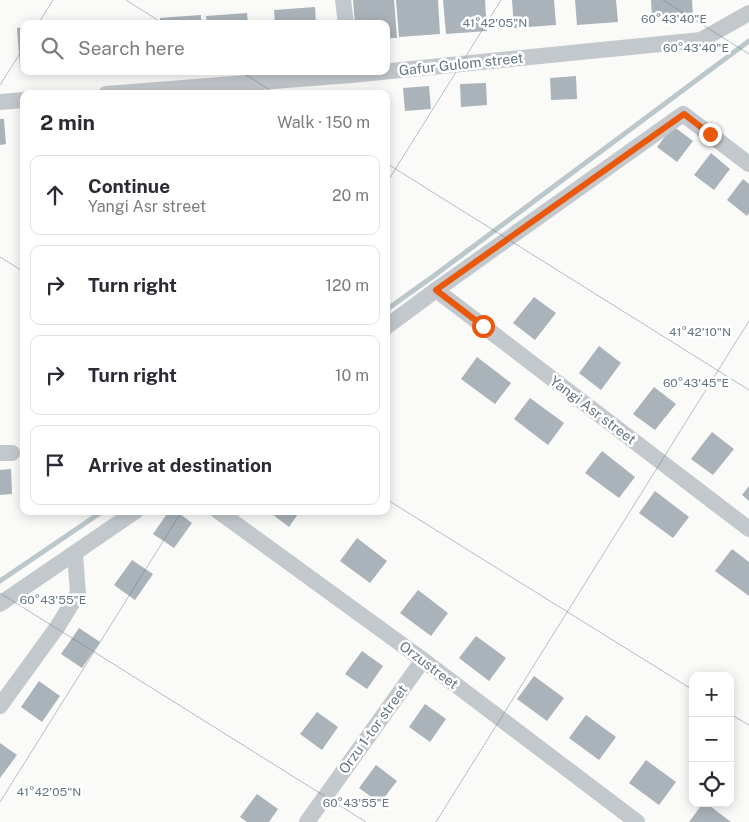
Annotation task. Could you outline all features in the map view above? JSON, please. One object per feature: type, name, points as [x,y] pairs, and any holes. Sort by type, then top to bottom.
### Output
[{"type":"street","points":[[343,0],[346,20]]},
{"type":"street","name":"Gafur Gulom street","points":[[390,69],[701,40],[749,13]]},
{"type":"street","name":"Gafur Gulom street","points":[[153,90],[328,75]]},
{"type":"street","points":[[0,102],[20,100]]},
{"type":"street","points":[[390,324],[684,114],[749,164]]},
{"type":"street","name":"Yangi Asr street","points":[[436,290],[749,529]]},
{"type":"street","points":[[0,604],[130,515]]},
{"type":"street","name":"Orzustreet","points":[[223,515],[422,660],[637,822]]},
{"type":"street","points":[[0,706],[58,626],[78,593],[75,554]]},
{"type":"street","name":"Orzu 1-tor street","points":[[307,822],[422,660]]},
{"type":"building","points":[[353,0],[394,0],[397,38],[390,38],[390,20],[355,20]]},
{"type":"building","points":[[396,0],[438,0],[440,34],[399,37]]},
{"type":"building","points":[[443,0],[485,0],[487,31],[446,34]]},
{"type":"building","points":[[512,0],[554,0],[556,25],[514,28]]},
{"type":"building","points":[[575,0],[616,0],[618,22],[577,25]]},
{"type":"building","points":[[651,0],[692,0],[693,15],[652,19]]},
{"type":"building","points":[[315,7],[316,20],[275,20],[274,10]]},
{"type":"building","points":[[247,13],[248,20],[206,20],[206,16]]},
{"type":"building","points":[[201,15],[201,20],[160,20],[160,18]]},
{"type":"building","points":[[17,28],[20,28],[20,68]]},
{"type":"building","points":[[576,76],[577,99],[551,100],[550,78]]},
{"type":"building","points":[[486,83],[487,105],[461,107],[460,84]]},
{"type":"building","points":[[429,86],[431,109],[405,111],[403,88]]},
{"type":"building","points":[[0,119],[4,119],[6,144],[0,145]]},
{"type":"building","points":[[673,126],[693,141],[677,162],[657,147]]},
{"type":"building","points":[[711,153],[730,169],[714,190],[694,175]]},
{"type":"building","points":[[743,179],[749,184],[749,213],[747,216],[727,200]]},
{"type":"building","points":[[534,297],[556,313],[535,340],[513,323]]},
{"type":"building","points":[[599,346],[621,363],[601,390],[579,373]]},
{"type":"building","points":[[477,357],[511,383],[495,404],[461,379]]},
{"type":"building","points":[[654,387],[676,404],[655,430],[633,414]]},
{"type":"building","points":[[530,398],[564,423],[548,445],[514,419]]},
{"type":"building","points":[[712,432],[734,449],[713,475],[691,459]]},
{"type":"building","points":[[602,451],[635,477],[619,498],[585,473]]},
{"type":"building","points":[[11,469],[12,494],[0,495],[0,470]]},
{"type":"building","points":[[749,486],[749,501],[742,495]]},
{"type":"building","points":[[655,491],[689,517],[673,538],[639,513]]},
{"type":"building","points":[[166,515],[181,515],[192,523],[174,548],[153,534]]},
{"type":"building","points":[[273,515],[297,515],[289,527]]},
{"type":"building","points":[[357,538],[387,561],[370,583],[340,561]]},
{"type":"building","points":[[732,549],[749,562],[749,596],[715,571]]},
{"type":"building","points":[[132,560],[153,574],[135,600],[114,585]]},
{"type":"building","points":[[418,590],[448,613],[431,636],[400,613]]},
{"type":"building","points":[[79,628],[100,642],[82,668],[61,654]]},
{"type":"building","points":[[476,636],[506,658],[489,681],[459,658]]},
{"type":"building","points":[[362,651],[383,666],[367,689],[345,674]]},
{"type":"building","points":[[534,676],[564,698],[547,721],[517,699]]},
{"type":"building","points":[[39,681],[60,696],[42,722],[21,707]]},
{"type":"building","points":[[425,704],[446,719],[430,742],[409,727]]},
{"type":"building","points":[[317,712],[338,727],[322,750],[300,734]]},
{"type":"building","points":[[586,715],[616,737],[599,760],[569,738]]},
{"type":"building","points":[[0,743],[17,755],[0,778]]},
{"type":"building","points":[[646,760],[676,782],[659,805],[629,783]]},
{"type":"building","points":[[376,765],[397,781],[380,803],[359,788]]},
{"type":"building","points":[[257,794],[278,809],[269,822],[247,822],[240,817]]},
{"type":"building","points":[[700,807],[711,807],[731,822],[689,822]]},
{"type":"waterway","points":[[390,307],[749,41]]},
{"type":"waterway","points":[[0,581],[97,515]]},
{"type":"route","points":[[483,326],[436,290],[684,114],[710,134]]}]
